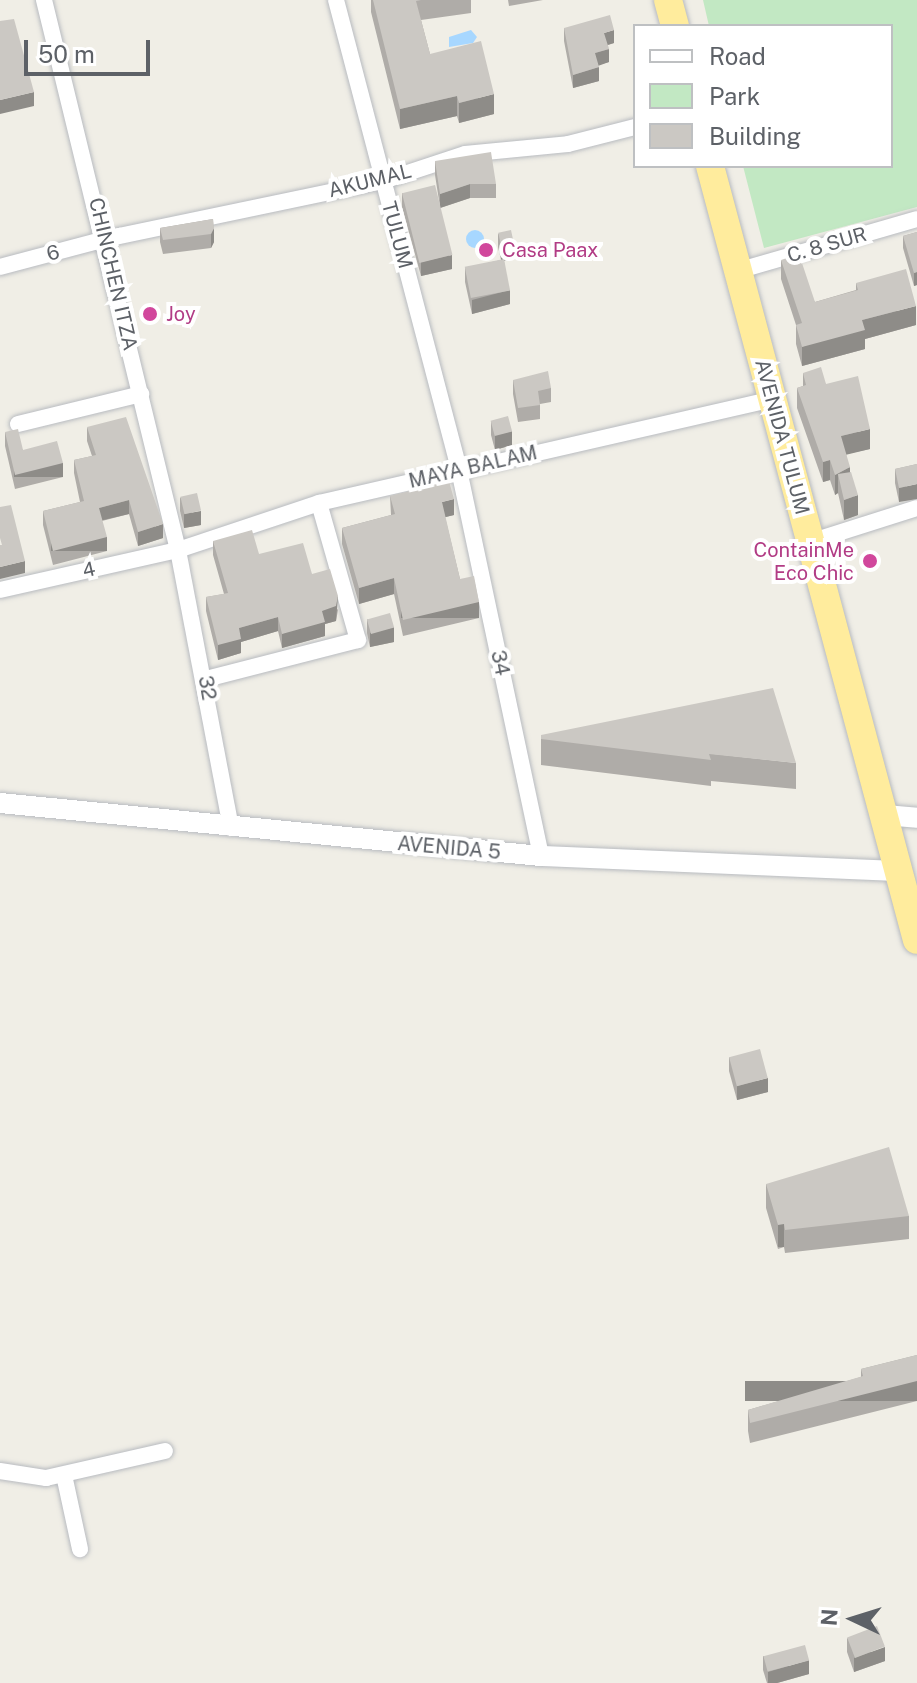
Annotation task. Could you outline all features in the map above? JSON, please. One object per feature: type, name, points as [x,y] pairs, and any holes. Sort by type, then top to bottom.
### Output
[{"type":"highway","points":[[668,0],[674,24]]},
{"type":"highway","name":"AVENIDA TULUM","points":[[711,168],[917,940]]},
{"type":"street","name":"CHINCHEN ITZA","points":[[44,0],[105,239],[178,550]]},
{"type":"street","name":"TULUM","points":[[336,0],[459,470]]},
{"type":"street","name":"AKUMAL","points":[[105,239],[383,181],[465,154],[568,144],[633,128]]},
{"type":"street","name":"C. 8 SUR","points":[[737,271],[917,219]]},
{"type":"street","name":"6","points":[[0,267],[105,239]]},
{"type":"street","points":[[18,424],[141,394]]},
{"type":"street","name":"MAYA BALAM","points":[[178,550],[319,503],[773,399]]},
{"type":"street","name":"34","points":[[459,470],[541,856]]},
{"type":"street","points":[[206,679],[358,640],[319,503]]},
{"type":"street","points":[[810,542],[917,508]]},
{"type":"street","name":"4","points":[[0,590],[178,550]]},
{"type":"street","name":"32","points":[[178,550],[206,679],[231,828]]},
{"type":"street","name":"AVENIDA 5","points":[[0,803],[541,856],[899,871]]},
{"type":"street","points":[[885,815],[917,818]]},
{"type":"street","points":[[0,1471],[46,1478],[165,1451]]},
{"type":"street","points":[[64,1475],[80,1549]]},
{"type":"green space","points":[[703,0],[917,0],[917,207],[764,248],[744,168],[893,168],[893,24],[709,24]]},
{"type":"water","points":[[471,30],[477,37],[473,43],[449,47],[449,37]]},
{"type":"water","points":[[471,230],[479,230],[484,239],[482,246],[471,248],[466,243],[466,235]]},
{"type":"building","points":[[373,0],[421,0],[416,1],[430,54],[481,41],[494,94],[459,103],[457,96],[400,109]]},
{"type":"building","points":[[610,15],[614,30],[604,33],[609,49],[595,53],[599,67],[573,75],[564,28]]},
{"type":"building","points":[[14,19],[34,92],[0,100],[0,21]]},
{"type":"building","points":[[491,152],[496,184],[470,184],[440,194],[435,161]]},
{"type":"building","points":[[435,185],[452,255],[419,263],[402,193]]},
{"type":"building","points":[[213,219],[211,234],[163,240],[160,228]]},
{"type":"building","points":[[511,230],[514,244],[501,246],[498,233]]},
{"type":"building","points":[[917,232],[917,272],[914,273],[903,236]]},
{"type":"building","points":[[799,254],[815,302],[858,290],[856,283],[906,269],[916,306],[862,320],[865,330],[802,347],[796,325],[802,323],[781,260]]},
{"type":"building","points":[[504,259],[510,290],[471,298],[465,267]]},
{"type":"building","points":[[821,367],[826,384],[858,376],[870,429],[841,436],[850,467],[835,475],[830,460],[823,462],[797,388],[806,385],[803,373]]},
{"type":"building","points":[[548,371],[551,388],[538,391],[540,405],[518,408],[513,380]]},
{"type":"building","points":[[508,416],[512,431],[495,436],[491,421]]},
{"type":"building","points":[[126,417],[163,524],[138,532],[129,500],[99,508],[107,537],[53,551],[43,511],[84,501],[74,460],[96,455],[87,427]]},
{"type":"building","points":[[18,429],[23,450],[57,441],[63,463],[15,475],[5,432]]},
{"type":"building","points":[[917,464],[917,484],[899,488],[895,469]]},
{"type":"building","points":[[851,472],[858,495],[844,500],[838,474]]},
{"type":"building","points":[[449,481],[454,499],[442,502],[460,579],[474,576],[479,602],[403,620],[394,578],[359,588],[342,528],[395,514],[390,496]]},
{"type":"building","points":[[197,493],[201,511],[184,514],[180,497]]},
{"type":"building","points":[[11,505],[25,561],[0,567],[0,507]]},
{"type":"building","points":[[252,530],[259,554],[303,543],[312,574],[330,569],[338,596],[336,606],[322,611],[325,622],[282,634],[278,617],[239,628],[241,639],[218,645],[206,597],[228,593],[213,541]]},
{"type":"building","points":[[390,613],[394,627],[371,634],[367,620]]},
{"type":"building","points":[[773,688],[796,763],[709,754],[711,760],[541,739],[541,735]]},
{"type":"building","points":[[760,1049],[768,1078],[737,1086],[729,1057]]},
{"type":"building","points":[[889,1147],[909,1216],[785,1230],[784,1224],[778,1225],[766,1184]]},
{"type":"building","points":[[917,1355],[917,1381],[750,1423],[748,1410],[863,1376],[861,1369]]},
{"type":"building","points":[[877,1626],[885,1647],[855,1658],[847,1637]]},
{"type":"building","points":[[805,1645],[809,1660],[768,1672],[763,1656]]},
{"type":"place","name":"Casa Paax","points":[[486,250]]},
{"type":"place","name":"Joy","points":[[150,314]]},
{"type":"place","name":"ContainMe Eco Chic","points":[[870,561]]}]
